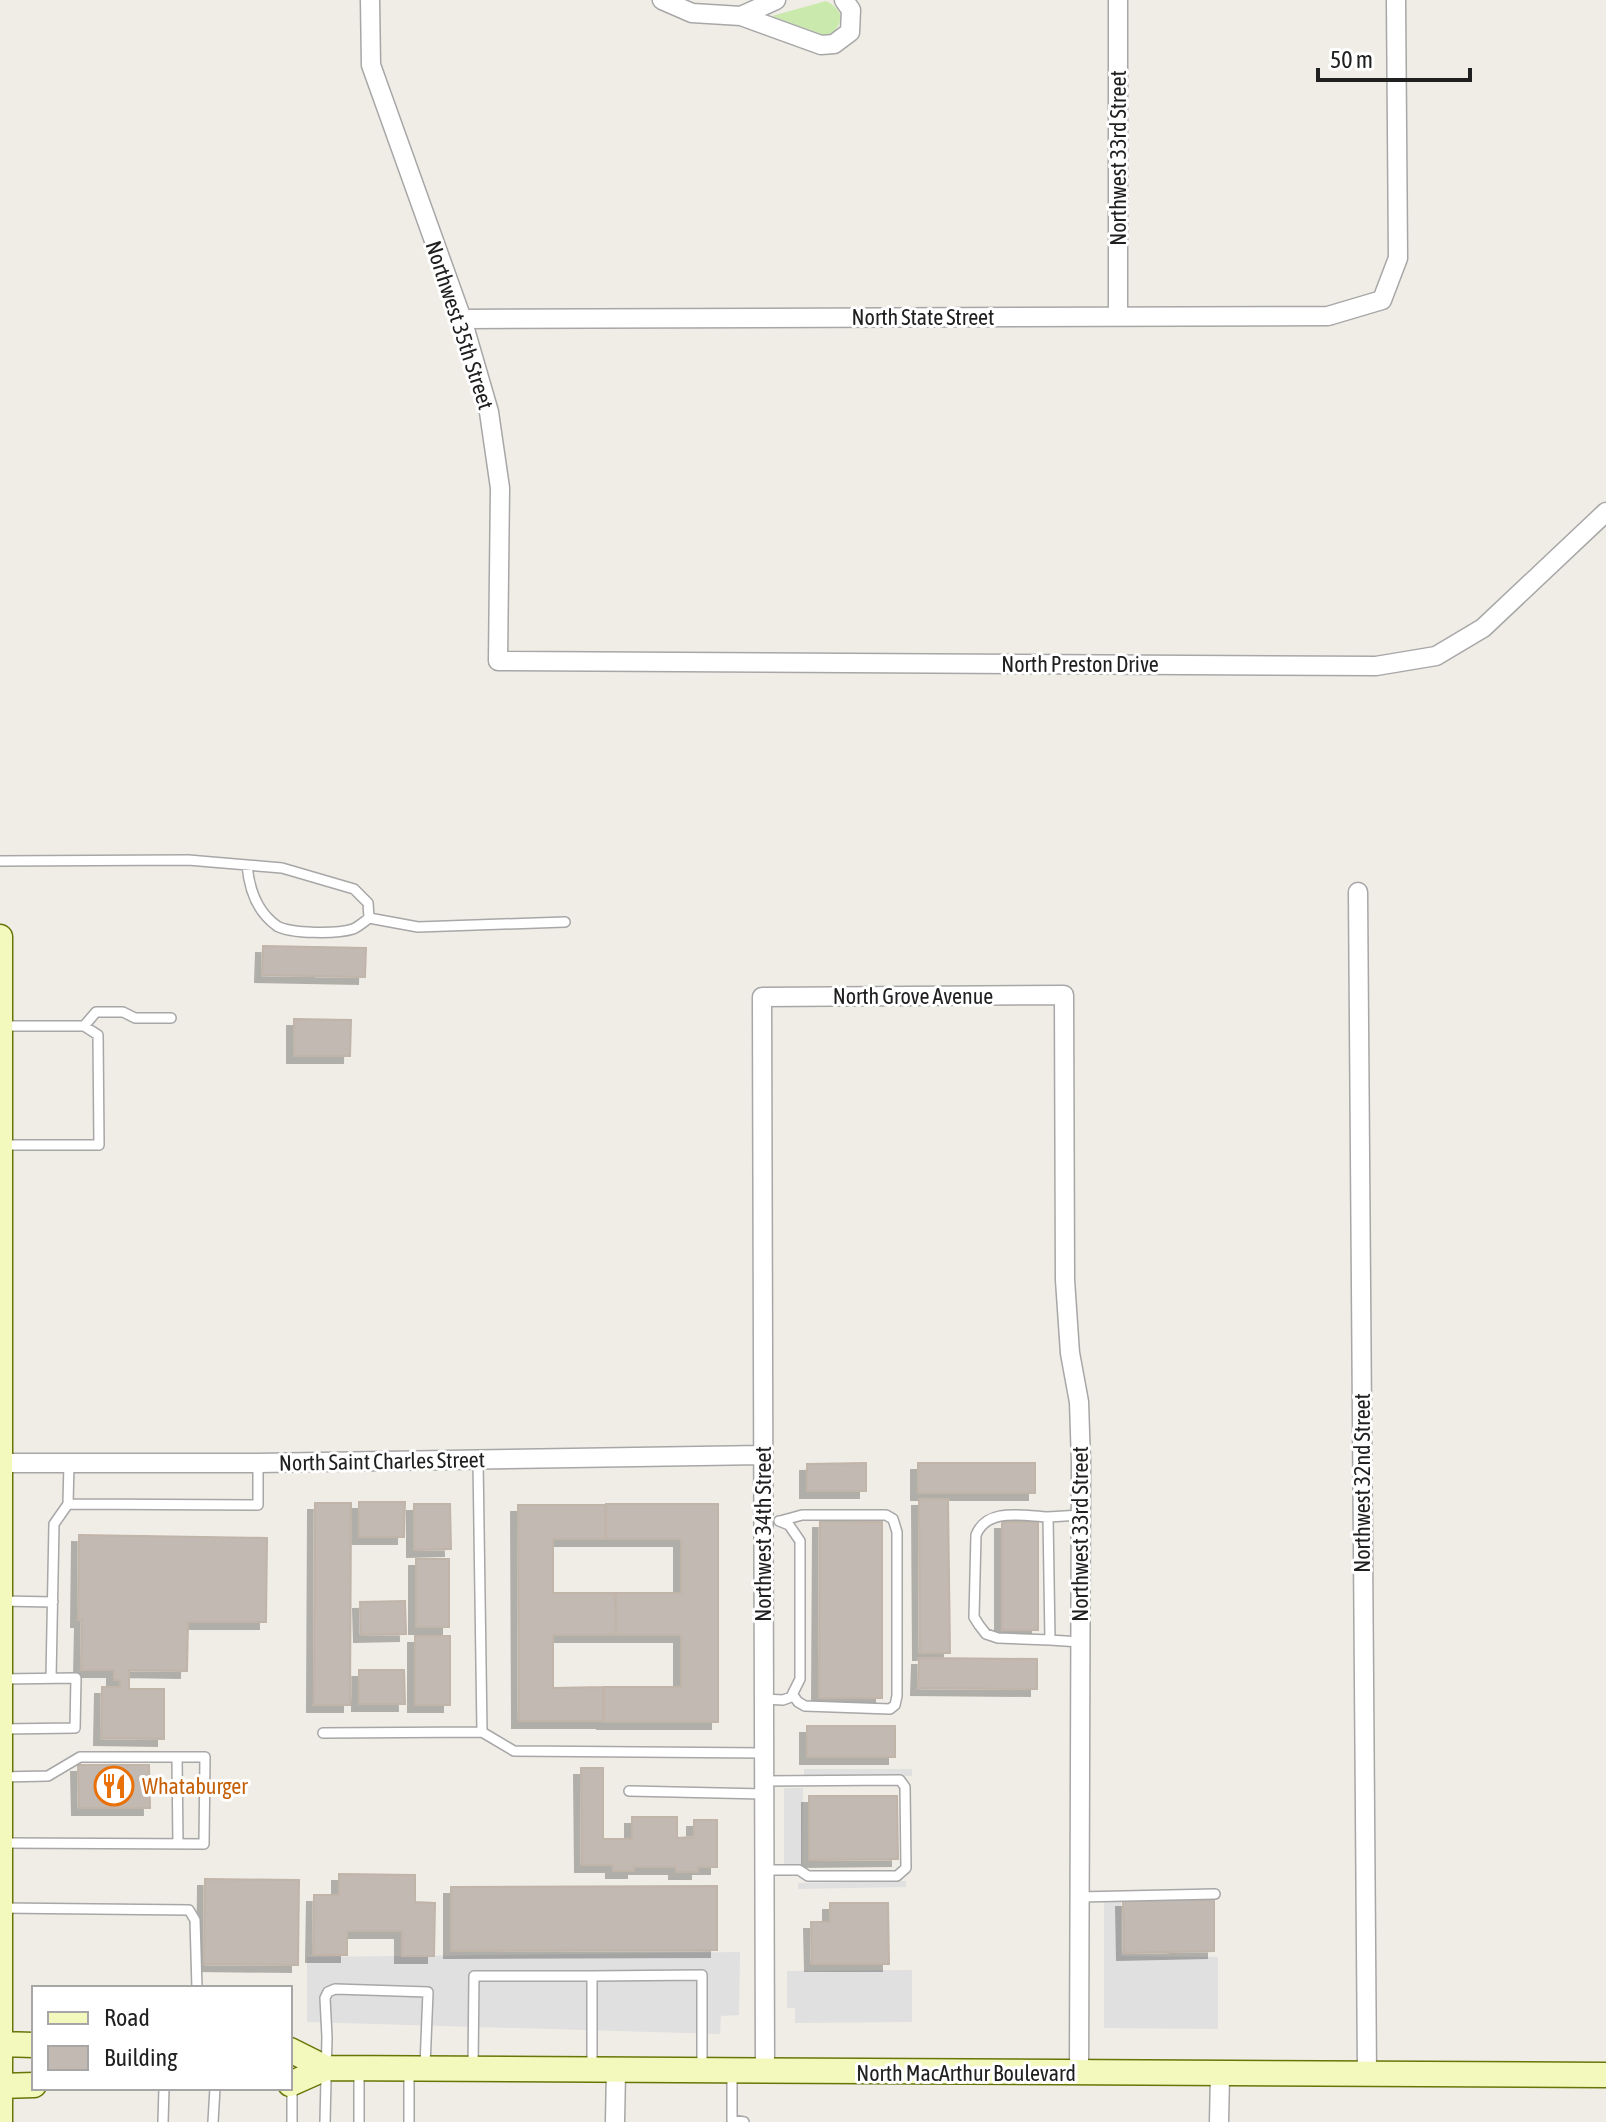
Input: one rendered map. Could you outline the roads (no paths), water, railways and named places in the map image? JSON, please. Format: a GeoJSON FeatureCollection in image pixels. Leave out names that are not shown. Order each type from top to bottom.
{"type":"FeatureCollection","features":[{"type":"Feature","properties":{"kind":"main road"},"geometry":{"type":"LineString","coordinates":[[0,937],[0,2122]]}},
{"type":"Feature","properties":{"kind":"main road"},"geometry":{"type":"LineString","coordinates":[[0,2044],[32,2045]]}},
{"type":"Feature","properties":{"kind":"main road","name":"North MacArthur Boulevard"},"geometry":{"type":"LineString","coordinates":[[292,2051],[326,2068]]}},
{"type":"Feature","properties":{"kind":"main road","name":"North MacArthur Boulevard"},"geometry":{"type":"LineString","coordinates":[[292,2084],[326,2068],[1606,2075]]}},
{"type":"Feature","properties":{"kind":"main road"},"geometry":{"type":"LineString","coordinates":[[0,2086],[32,2085]]}},
{"type":"Feature","properties":{"kind":"street","name":"Northwest 35th Street"},"geometry":{"type":"LineString","coordinates":[[370,0],[371,65],[462,319],[489,412],[500,488],[498,661]]}},
{"type":"Feature","properties":{"kind":"street"},"geometry":{"type":"LineString","coordinates":[[662,0],[692,13],[741,16],[821,45],[834,44],[850,32],[851,10],[844,0]]}},
{"type":"Feature","properties":{"kind":"street"},"geometry":{"type":"LineString","coordinates":[[741,16],[776,0]]}},
{"type":"Feature","properties":{"kind":"street","name":"Northwest 33rd Street"},"geometry":{"type":"LineString","coordinates":[[1118,0],[1118,316]]}},
{"type":"Feature","properties":{"kind":"street","name":"North State Street"},"geometry":{"type":"LineString","coordinates":[[462,319],[1328,316],[1382,300],[1398,258],[1396,0]]}},
{"type":"Feature","properties":{"kind":"street","name":"North Preston Drive"},"geometry":{"type":"LineString","coordinates":[[498,661],[1376,666],[1436,656],[1483,628],[1606,512]]}},
{"type":"Feature","properties":{"kind":"street","name":"Northwest 32nd Street"},"geometry":{"type":"LineString","coordinates":[[1358,892],[1367,2075]]}},
{"type":"Feature","properties":{"kind":"street","name":"Northwest 33rd Street"},"geometry":{"type":"LineString","coordinates":[[1064,995],[1065,1280],[1070,1353],[1079,1402],[1081,1515],[1079,2074]]}},
{"type":"Feature","properties":{"kind":"street","name":"North Grove Avenue"},"geometry":{"type":"LineString","coordinates":[[762,997],[1064,995]]}},
{"type":"Feature","properties":{"kind":"street","name":"Northwest 34th Street"},"geometry":{"type":"LineString","coordinates":[[762,997],[763,1455],[772,1521],[764,1699],[765,2072]]}},
{"type":"Feature","properties":{"kind":"street","name":"North Saint Charles Street"},"geometry":{"type":"LineString","coordinates":[[1,1463],[258,1463],[763,1455]]}},
{"type":"Feature","properties":{"kind":"street"},"geometry":{"type":"LineString","coordinates":[[604,2070],[615,2122]]}},
{"type":"Feature","properties":{"kind":"street"},"geometry":{"type":"LineString","coordinates":[[1219,2122],[1220,2075]]}},
{"type":"Feature","properties":{"kind":"lane"},"geometry":{"type":"LineString","coordinates":[[0,861],[188,860],[282,868],[354,889],[368,903],[369,918]]}},
{"type":"Feature","properties":{"kind":"lane"},"geometry":{"type":"LineString","coordinates":[[247,865],[248,883],[261,910],[280,928],[325,933],[355,929],[369,918],[418,927],[565,922]]}},
{"type":"Feature","properties":{"kind":"lane"},"geometry":{"type":"LineString","coordinates":[[84,1026],[96,1012],[123,1012],[135,1018],[171,1018]]}},
{"type":"Feature","properties":{"kind":"lane"},"geometry":{"type":"LineString","coordinates":[[0,1026],[84,1026],[98,1035],[99,1145],[0,1145]]}},
{"type":"Feature","properties":{"kind":"lane"},"geometry":{"type":"LineString","coordinates":[[478,1459],[482,1732]]}},
{"type":"Feature","properties":{"kind":"lane"},"geometry":{"type":"LineString","coordinates":[[51,1678],[54,1524],[68,1504],[69,1463]]}},
{"type":"Feature","properties":{"kind":"lane"},"geometry":{"type":"LineString","coordinates":[[68,1504],[258,1505],[258,1463]]}},
{"type":"Feature","properties":{"kind":"lane"},"geometry":{"type":"LineString","coordinates":[[772,1521],[802,1515],[886,1515],[893,1519],[897,1532],[895,1705],[890,1709],[805,1706],[793,1695]]}},
{"type":"Feature","properties":{"kind":"lane"},"geometry":{"type":"LineString","coordinates":[[1080,1642],[998,1638],[986,1634],[974,1617],[976,1535],[979,1526],[995,1516],[1081,1515]]}},
{"type":"Feature","properties":{"kind":"lane"},"geometry":{"type":"LineString","coordinates":[[1048,1517],[1050,1640]]}},
{"type":"Feature","properties":{"kind":"lane"},"geometry":{"type":"LineString","coordinates":[[764,1699],[783,1700],[793,1695],[800,1679],[800,1541],[789,1525],[772,1521]]}},
{"type":"Feature","properties":{"kind":"lane"},"geometry":{"type":"LineString","coordinates":[[1,1601],[53,1602]]}},
{"type":"Feature","properties":{"kind":"lane"},"geometry":{"type":"LineString","coordinates":[[1,1680],[76,1678],[75,1728],[1,1729]]}},
{"type":"Feature","properties":{"kind":"lane"},"geometry":{"type":"LineString","coordinates":[[323,1733],[482,1732],[514,1751],[764,1753]]}},
{"type":"Feature","properties":{"kind":"lane"},"geometry":{"type":"LineString","coordinates":[[1,1780],[48,1776],[80,1757],[205,1757],[204,1844],[1,1843]]}},
{"type":"Feature","properties":{"kind":"lane"},"geometry":{"type":"LineString","coordinates":[[177,1757],[178,1844]]}},
{"type":"Feature","properties":{"kind":"lane"},"geometry":{"type":"LineString","coordinates":[[629,1791],[764,1788],[900,1780],[905,1787],[906,1868],[897,1876],[808,1876],[799,1870],[764,1870]]}},
{"type":"Feature","properties":{"kind":"lane"},"geometry":{"type":"LineString","coordinates":[[1079,1897],[1215,1894]]}},
{"type":"Feature","properties":{"kind":"lane"},"geometry":{"type":"LineString","coordinates":[[1,1918],[189,1910],[195,1920],[197,1986]]}},
{"type":"Feature","properties":{"kind":"lane"},"geometry":{"type":"LineString","coordinates":[[473,2069],[474,1976],[702,1975],[702,2071]]}},
{"type":"Feature","properties":{"kind":"lane"},"geometry":{"type":"LineString","coordinates":[[592,1976],[604,2070]]}},
{"type":"Feature","properties":{"kind":"lane"},"geometry":{"type":"LineString","coordinates":[[325,2122],[325,1998],[328,1992],[335,1989],[428,1992],[409,2122]]}},
{"type":"Feature","properties":{"kind":"lane"},"geometry":{"type":"LineString","coordinates":[[359,2068],[359,2122]]}},
{"type":"Feature","properties":{"kind":"lane"},"geometry":{"type":"LineString","coordinates":[[732,2071],[732,2120],[744,2122]]}},
{"type":"Feature","properties":{"kind":"lane"},"geometry":{"type":"LineString","coordinates":[[163,2122],[164,2090]]}},
{"type":"Feature","properties":{"kind":"lane"},"geometry":{"type":"LineString","coordinates":[[213,2122],[215,2090]]}},
{"type":"Feature","properties":{"kind":"lane"},"geometry":{"type":"LineString","coordinates":[[291,2090],[292,2122]]}},
{"type":"Feature","properties":{"kind":"place","name":"Whataburger"},"geometry":{"type":"Point","coordinates":[114,1786]}}]}
